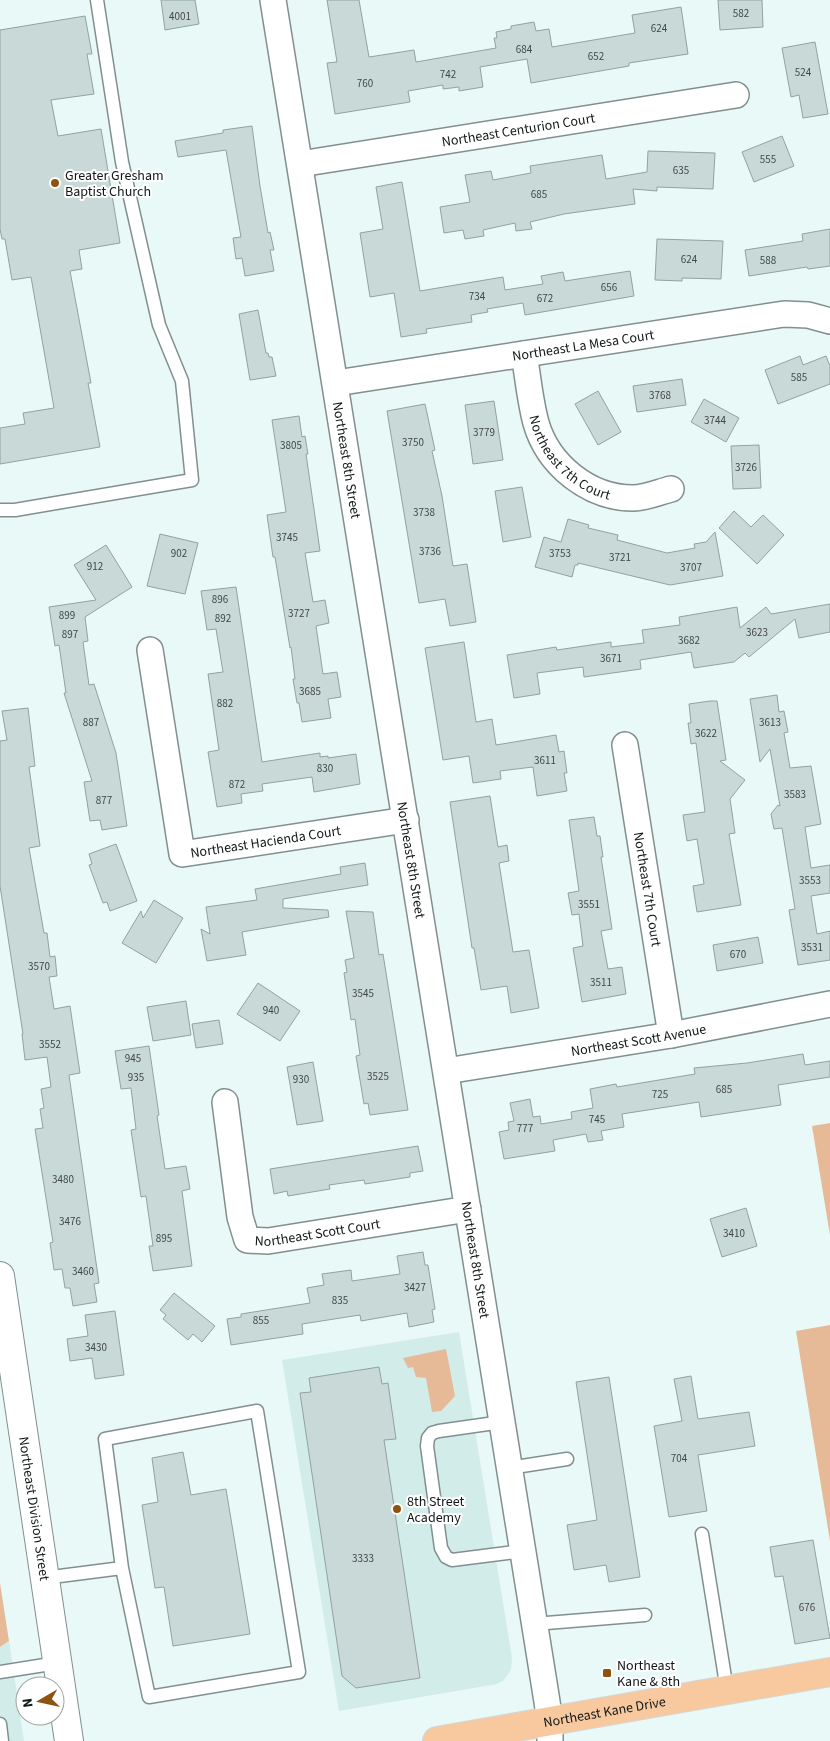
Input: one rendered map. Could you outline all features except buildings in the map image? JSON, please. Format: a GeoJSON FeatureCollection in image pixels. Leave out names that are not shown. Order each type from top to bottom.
{"type":"FeatureCollection","features":[{"type":"Feature","properties":{"kind":"main road","name":"Northeast Kane Drive"},"geometry":{"type":"LineString","coordinates":[[437,1741],[550,1731],[727,1690],[830,1672]]}},
{"type":"Feature","properties":{"kind":"street","name":"Northeast 8th Street"},"geometry":{"type":"LineString","coordinates":[[274,0],[510,1468],[550,1731]]}},
{"type":"Feature","properties":{"kind":"street","name":"Northeast Centurion Court"},"geometry":{"type":"LineString","coordinates":[[300,164],[736,94]]}},
{"type":"Feature","properties":{"kind":"street","name":"Northeast La Mesa Court"},"geometry":{"type":"LineString","coordinates":[[336,383],[784,314],[808,315],[830,321]]}},
{"type":"Feature","properties":{"kind":"street","name":"Northeast 7th Court"},"geometry":{"type":"LineString","coordinates":[[524,354],[536,423],[548,450],[564,470],[586,485],[610,494],[635,498],[671,489]]}},
{"type":"Feature","properties":{"kind":"street","name":"Northeast Hacienda Court"},"geometry":{"type":"LineString","coordinates":[[150,650],[182,854],[406,820]]}},
{"type":"Feature","properties":{"kind":"street","name":"Northeast 7th Court"},"geometry":{"type":"LineString","coordinates":[[625,745],[672,1035]]}},
{"type":"Feature","properties":{"kind":"street","name":"Northeast Scott Avenue"},"geometry":{"type":"LineString","coordinates":[[446,1071],[672,1035],[830,1004]]}},
{"type":"Feature","properties":{"kind":"street","name":"Northeast Scott Court"},"geometry":{"type":"LineString","coordinates":[[225,1102],[240,1217],[247,1240],[268,1241],[468,1210]]}},
{"type":"Feature","properties":{"kind":"street","name":"Northeast Division Street"},"geometry":{"type":"LineString","coordinates":[[0,1276],[69,1741]]}},
{"type":"Feature","properties":{"kind":"lane"},"geometry":{"type":"LineString","coordinates":[[0,510],[16,510],[192,480],[182,381],[159,325],[126,181],[96,0]]}},
{"type":"Feature","properties":{"kind":"lane"},"geometry":{"type":"LineString","coordinates":[[258,1411],[299,1672],[149,1697],[122,1568],[104,1439],[258,1411]]}},
{"type":"Feature","properties":{"kind":"lane"},"geometry":{"type":"LineString","coordinates":[[502,1422],[439,1431],[432,1433],[428,1438],[427,1446],[442,1548],[446,1557],[452,1560],[523,1551]]}},
{"type":"Feature","properties":{"kind":"lane"},"geometry":{"type":"LineString","coordinates":[[510,1468],[567,1459]]}},
{"type":"Feature","properties":{"kind":"lane"},"geometry":{"type":"LineString","coordinates":[[702,1534],[727,1690]]}},
{"type":"Feature","properties":{"kind":"lane"},"geometry":{"type":"LineString","coordinates":[[44,1578],[122,1568]]}},
{"type":"Feature","properties":{"kind":"lane"},"geometry":{"type":"LineString","coordinates":[[534,1624],[646,1615]]}},
{"type":"Feature","properties":{"kind":"lane"},"geometry":{"type":"LineString","coordinates":[[0,1672],[57,1663]]}},
{"type":"Feature","properties":{"kind":"lane"},"geometry":{"type":"LineString","coordinates":[[0,1724],[2,1741]]}},
{"type":"Feature","properties":{"kind":"shaded area"},"geometry":{"type":"Polygon","coordinates":[[[830,1123],[830,1235],[812,1126],[830,1123]]]}},
{"type":"Feature","properties":{"kind":"shaded area"},"geometry":{"type":"Polygon","coordinates":[[[830,1325],[830,1541],[796,1331],[830,1325]]]}},
{"type":"Feature","properties":{"kind":"shaded area","name":"8th Street Academy"},"geometry":{"type":"Polygon","coordinates":[[[459,1332],[512,1658],[511,1670],[504,1680],[497,1684],[339,1711],[282,1360],[459,1332]]]}},
{"type":"Feature","properties":{"kind":"shaded area"},"geometry":{"type":"Polygon","coordinates":[[[446,1349],[455,1396],[441,1411],[432,1412],[426,1378],[416,1377],[413,1367],[408,1368],[403,1358],[446,1349]]]}},
{"type":"Feature","properties":{"kind":"shaded area"},"geometry":{"type":"Polygon","coordinates":[[[0,1583],[9,1641],[0,1647],[0,1583]]]}},
{"type":"Feature","properties":{"kind":"shaded area"},"geometry":{"type":"Polygon","coordinates":[[[9,1641],[15,1681],[15,1726],[22,1726],[24,1741],[0,1741],[0,1647],[9,1641]]]}},
{"type":"Feature","properties":{"kind":"place","name":"Greater Gresham Baptist Church"},"geometry":{"type":"Point","coordinates":[55,183]}},
{"type":"Feature","properties":{"kind":"place","name":"8th Street Academy"},"geometry":{"type":"Point","coordinates":[397,1509]}},
{"type":"Feature","properties":{"kind":"place","name":"Northeast Kane & 8th"},"geometry":{"type":"Point","coordinates":[607,1673]}}]}
